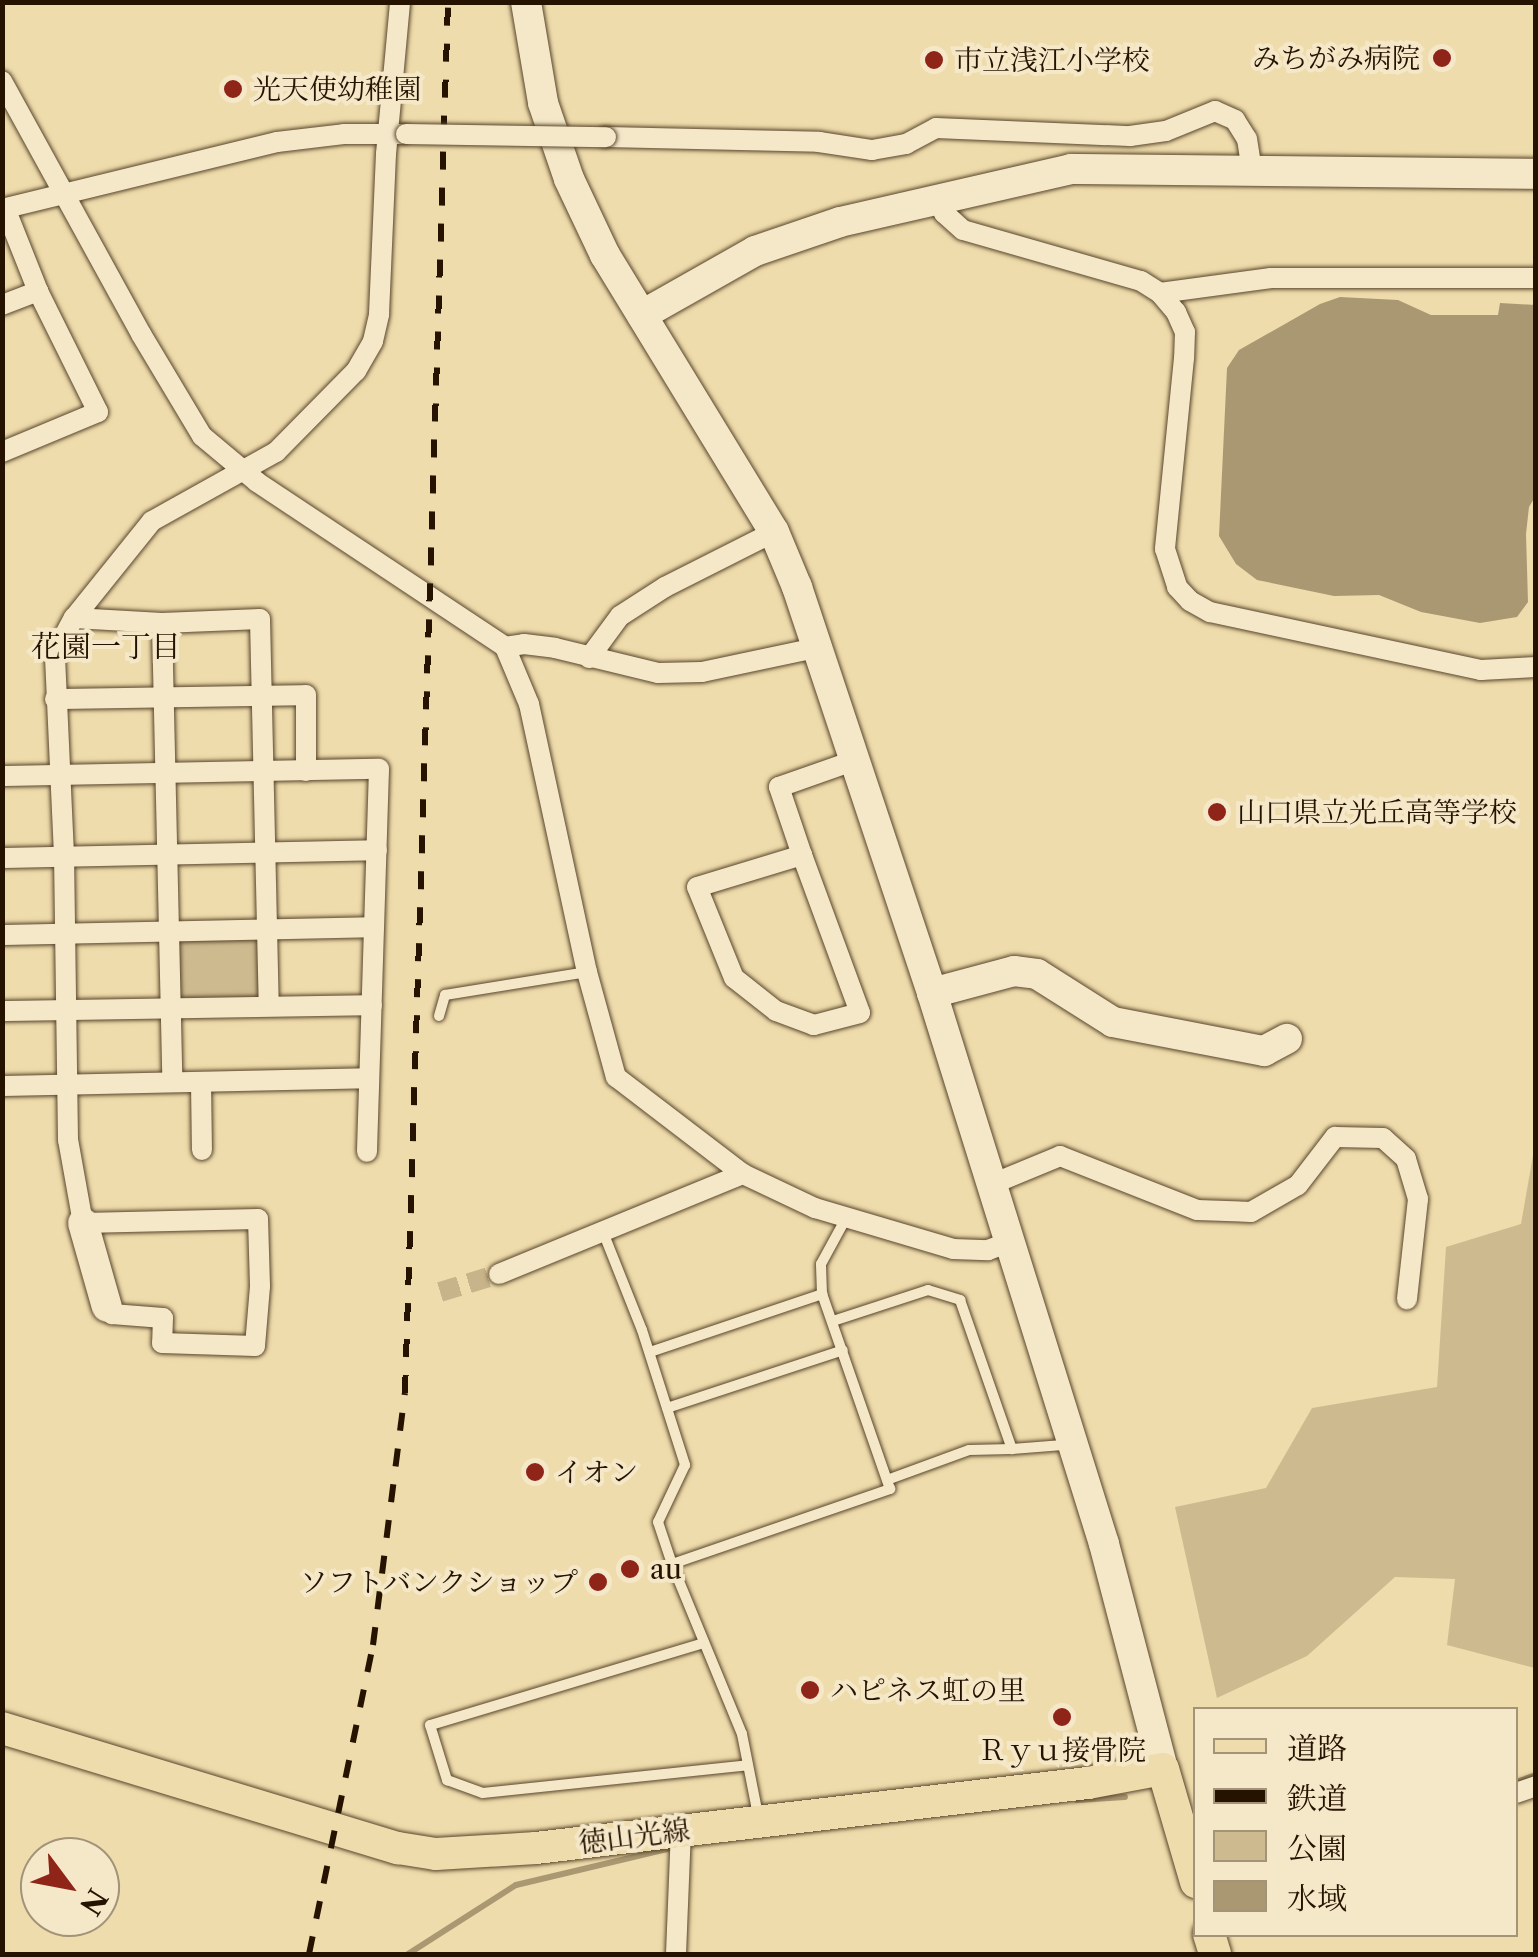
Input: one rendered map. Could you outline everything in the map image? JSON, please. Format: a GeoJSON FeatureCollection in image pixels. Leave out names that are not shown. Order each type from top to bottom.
{"type":"FeatureCollection","features":[{"type":"Feature","properties":{"kind":"main road","name":"徳山光線"},"geometry":{"type":"LineString","coordinates":[[2,1728],[398,1848],[436,1854],[536,1848],[1088,1783],[1163,1770]]}},
{"type":"Feature","properties":{"kind":"main road"},"geometry":{"type":"LineString","coordinates":[[1163,1770],[1190,1838]]}},
{"type":"Feature","properties":{"kind":"street"},"geometry":{"type":"LineString","coordinates":[[84,1223],[258,1219],[260,1286],[256,1346],[162,1343],[163,1318],[112,1314],[107,1307],[84,1223],[68,1140],[62,775],[55,653],[74,618],[152,521],[276,452],[356,371],[373,341],[397,133],[400,2]]}},
{"type":"Feature","properties":{"kind":"street"},"geometry":{"type":"LineString","coordinates":[[526,2],[543,103],[569,179],[606,255],[774,532],[816,648],[932,993],[1104,1544],[1163,1770]]}},
{"type":"Feature","properties":{"kind":"street"},"geometry":{"type":"LineString","coordinates":[[2,82],[184,411],[202,436],[244,472],[505,648],[530,704],[586,972],[616,1077],[742,1174],[845,1220],[954,1249],[988,1250],[1007,1243]]}},
{"type":"Feature","properties":{"kind":"street"},"geometry":{"type":"LineString","coordinates":[[2,452],[98,412],[38,291],[4,209],[277,142],[397,133],[819,142],[872,150],[906,144],[936,128],[1130,136],[1166,131],[1215,111],[1235,120],[1248,139],[1252,170]]}},
{"type":"Feature","properties":{"kind":"street"},"geometry":{"type":"LineString","coordinates":[[642,316],[756,251],[840,222],[939,196],[1071,169],[1536,174]]}},
{"type":"Feature","properties":{"kind":"street"},"geometry":{"type":"LineString","coordinates":[[939,196],[944,213],[963,230],[1141,281],[1160,293],[1185,332],[1165,550],[1178,587],[1190,601],[1210,612],[1481,670],[1536,667]]}},
{"type":"Feature","properties":{"kind":"street"},"geometry":{"type":"LineString","coordinates":[[1160,293],[1271,278],[1536,278]]}},
{"type":"Feature","properties":{"kind":"street"},"geometry":{"type":"LineString","coordinates":[[2,305],[38,291]]}},
{"type":"Feature","properties":{"kind":"street"},"geometry":{"type":"LineString","coordinates":[[589,658],[620,616],[665,587],[774,532]]}},
{"type":"Feature","properties":{"kind":"street"},"geometry":{"type":"LineString","coordinates":[[74,618],[162,623],[260,619],[268,1006]]}},
{"type":"Feature","properties":{"kind":"street"},"geometry":{"type":"LineString","coordinates":[[162,623],[172,1081]]}},
{"type":"Feature","properties":{"kind":"street"},"geometry":{"type":"LineString","coordinates":[[505,648],[524,644],[658,673],[702,672],[816,648]]}},
{"type":"Feature","properties":{"kind":"street"},"geometry":{"type":"LineString","coordinates":[[56,699],[306,695],[306,771]]}},
{"type":"Feature","properties":{"kind":"street"},"geometry":{"type":"LineString","coordinates":[[802,855],[697,887],[734,978],[776,1010],[814,1024],[860,1013],[780,786],[853,761]]}},
{"type":"Feature","properties":{"kind":"street"},"geometry":{"type":"LineString","coordinates":[[2,776],[379,770],[367,1152]]}},
{"type":"Feature","properties":{"kind":"street"},"geometry":{"type":"LineString","coordinates":[[2,858],[377,850]]}},
{"type":"Feature","properties":{"kind":"street"},"geometry":{"type":"LineString","coordinates":[[2,935],[373,927]]}},
{"type":"Feature","properties":{"kind":"street"},"geometry":{"type":"LineString","coordinates":[[932,993],[1014,972],[1037,974],[1113,1022],[1264,1051],[1287,1039]]}},
{"type":"Feature","properties":{"kind":"street"},"geometry":{"type":"LineString","coordinates":[[2,1012],[372,1005]]}},
{"type":"Feature","properties":{"kind":"street"},"geometry":{"type":"LineString","coordinates":[[2,1086],[369,1078]]}},
{"type":"Feature","properties":{"kind":"street"},"geometry":{"type":"LineString","coordinates":[[201,1082],[202,1150]]}},
{"type":"Feature","properties":{"kind":"street"},"geometry":{"type":"LineString","coordinates":[[990,1185],[1060,1156],[1197,1210],[1252,1212],[1298,1185],[1335,1138],[1383,1138],[1406,1159],[1418,1200],[1407,1299]]}},
{"type":"Feature","properties":{"kind":"street"},"geometry":{"type":"LineString","coordinates":[[499,1274],[742,1174]]}},
{"type":"Feature","properties":{"kind":"street"},"geometry":{"type":"LineString","coordinates":[[676,1954],[681,1830]]}},
{"type":"Feature","properties":{"kind":"lane"},"geometry":{"type":"LineString","coordinates":[[438,1016],[445,995],[586,972]]}},
{"type":"Feature","properties":{"kind":"lane"},"geometry":{"type":"LineString","coordinates":[[672,1564],[890,1488],[822,1294],[821,1264],[845,1220]]}},
{"type":"Feature","properties":{"kind":"lane"},"geometry":{"type":"LineString","coordinates":[[602,1231],[650,1352],[686,1465],[658,1522],[742,1734],[759,1819]]}},
{"type":"Feature","properties":{"kind":"lane"},"geometry":{"type":"LineString","coordinates":[[833,1322],[928,1290],[960,1300],[1012,1449]]}},
{"type":"Feature","properties":{"kind":"lane"},"geometry":{"type":"LineString","coordinates":[[650,1352],[822,1294]]}},
{"type":"Feature","properties":{"kind":"lane"},"geometry":{"type":"LineString","coordinates":[[667,1408],[843,1350]]}},
{"type":"Feature","properties":{"kind":"lane"},"geometry":{"type":"LineString","coordinates":[[887,1480],[969,1450],[1063,1446]]}},
{"type":"Feature","properties":{"kind":"lane"},"geometry":{"type":"LineString","coordinates":[[704,1643],[430,1724],[447,1780],[483,1793],[748,1765]]}},
{"type":"Feature","properties":{"kind":"green space"},"geometry":{"type":"Polygon","coordinates":[[[263,937],[264,1001],[178,1002],[179,939],[263,937]]]}},
{"type":"Feature","properties":{"kind":"green space"},"geometry":{"type":"Polygon","coordinates":[[[1535,1144],[1535,1668],[1447,1645],[1455,1579],[1395,1577],[1307,1656],[1217,1698],[1175,1507],[1266,1488],[1312,1408],[1437,1387],[1446,1247],[1521,1224],[1535,1144]]]}},
{"type":"Feature","properties":{"kind":"water"},"geometry":{"type":"Polygon","coordinates":[[[1340,297],[1398,300],[1431,315],[1498,315],[1500,303],[1535,305],[1535,497],[1529,507],[1526,534],[1528,602],[1517,617],[1480,623],[1421,612],[1379,595],[1334,596],[1257,580],[1236,564],[1219,536],[1227,368],[1239,350],[1320,304],[1340,297]]]}},
{"type":"Feature","properties":{"kind":"waterway"},"geometry":{"type":"LineString","coordinates":[[1518,1781],[1536,1775]]}},
{"type":"Feature","properties":{"kind":"waterway"},"geometry":{"type":"LineString","coordinates":[[1077,1800],[1125,1797]]}},
{"type":"Feature","properties":{"kind":"waterway"},"geometry":{"type":"LineString","coordinates":[[408,1954],[516,1885],[667,1849]]}},
{"type":"Feature","properties":{"kind":"tunnel"},"geometry":{"type":"LineString","coordinates":[[440,1292],[499,1274]]}},
{"type":"Feature","properties":{"kind":"railway"},"geometry":{"type":"LineString","coordinates":[[309,1954],[373,1645],[405,1393],[448,2]]}},
{"type":"Feature","properties":{"kind":"place","name":"みちがみ病院"},"geometry":{"type":"Point","coordinates":[1442,58]}},
{"type":"Feature","properties":{"kind":"place","name":"市立浅江小学校"},"geometry":{"type":"Point","coordinates":[934,60]}},
{"type":"Feature","properties":{"kind":"place","name":"光天使幼稚園"},"geometry":{"type":"Point","coordinates":[233,89]}},
{"type":"Feature","properties":{"kind":"place","name":"山口県立光丘高等学校"},"geometry":{"type":"Point","coordinates":[1217,812]}},
{"type":"Feature","properties":{"kind":"place","name":"イオン"},"geometry":{"type":"Point","coordinates":[535,1472]}},
{"type":"Feature","properties":{"kind":"place","name":"au"},"geometry":{"type":"Point","coordinates":[630,1569]}},
{"type":"Feature","properties":{"kind":"place","name":"ソフトバンクショップ"},"geometry":{"type":"Point","coordinates":[598,1582]}},
{"type":"Feature","properties":{"kind":"place","name":"ハピネス虹の里"},"geometry":{"type":"Point","coordinates":[810,1690]}},
{"type":"Feature","properties":{"kind":"place","name":"Ｒｙｕ接骨院"},"geometry":{"type":"Point","coordinates":[1062,1717]}},
{"type":"Feature","properties":{"kind":"district","name":"花園一丁目"},"geometry":{"type":"Point","coordinates":[106,647]}}]}
